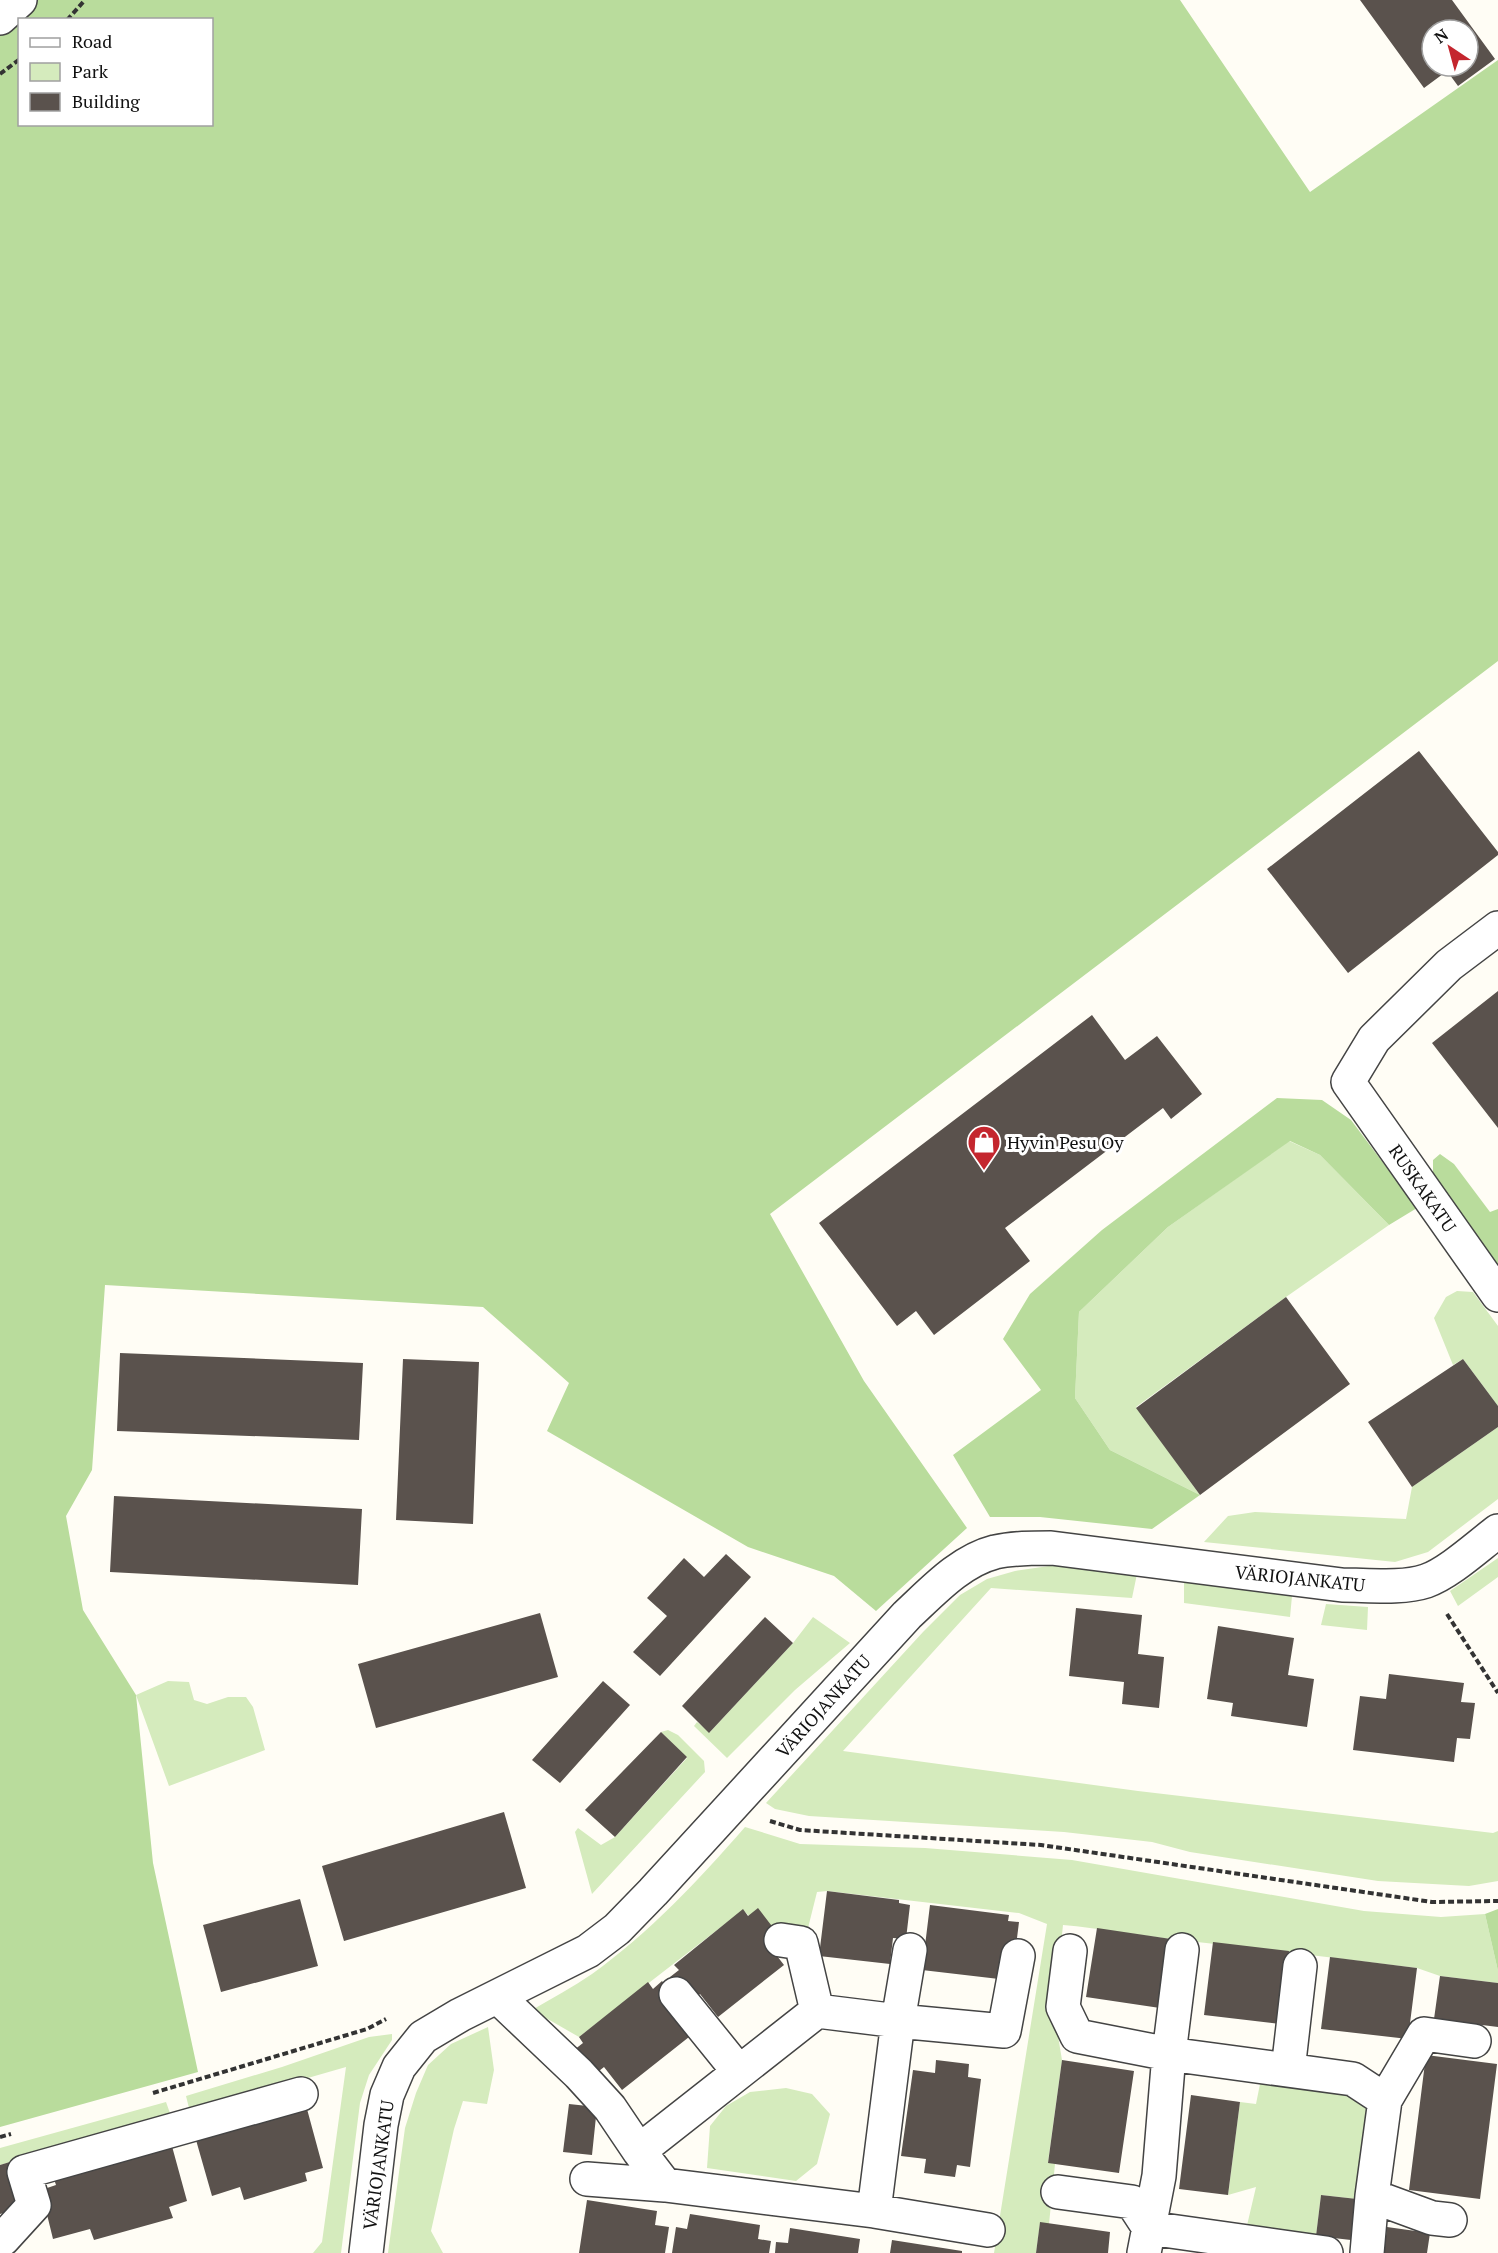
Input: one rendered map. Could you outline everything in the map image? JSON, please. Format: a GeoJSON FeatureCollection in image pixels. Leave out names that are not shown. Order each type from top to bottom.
{"type":"FeatureCollection","features":[{"type":"Feature","properties":{"kind":"street"},"geometry":{"type":"LineString","coordinates":[[0,18],[20,0]]}},
{"type":"Feature","properties":{"kind":"street","name":"RUSKAKATU"},"geometry":{"type":"LineString","coordinates":[[1498,928],[1449,965],[1374,1039],[1348,1082],[1498,1295]]}},
{"type":"Feature","properties":{"kind":"street","name":"VÄRIOJANKATU"},"geometry":{"type":"LineString","coordinates":[[366,2253],[381,2125],[387,2095],[399,2067],[423,2037],[460,2015],[588,1951],[617,1929],[907,1615],[944,1580],[966,1565],[993,1552],[1021,1548],[1051,1548],[1342,1585],[1388,1586],[1426,1581],[1454,1565],[1498,1531]]}},
{"type":"Feature","properties":{"kind":"street"},"geometry":{"type":"LineString","coordinates":[[781,1940],[801,1943],[817,2011]]}},
{"type":"Feature","properties":{"kind":"street"},"geometry":{"type":"LineString","coordinates":[[874,2211],[898,2021],[910,1950]]}},
{"type":"Feature","properties":{"kind":"street"},"geometry":{"type":"LineString","coordinates":[[1147,2241],[1160,2176],[1169,2054],[1182,1950]]}},
{"type":"Feature","properties":{"kind":"street"},"geometry":{"type":"LineString","coordinates":[[1070,1951],[1063,2007],[1077,2037],[1169,2054],[1353,2079],[1385,2100]]}},
{"type":"Feature","properties":{"kind":"street"},"geometry":{"type":"LineString","coordinates":[[639,2151],[817,2011],[1004,2031],[1018,1956]]}},
{"type":"Feature","properties":{"kind":"street"},"geometry":{"type":"LineString","coordinates":[[1288,2070],[1300,1966]]}},
{"type":"Feature","properties":{"kind":"street"},"geometry":{"type":"LineString","coordinates":[[676,1994],[739,2072]]}},
{"type":"Feature","properties":{"kind":"street"},"geometry":{"type":"LineString","coordinates":[[498,1997],[579,2074],[610,2108],[665,2185]]}},
{"type":"Feature","properties":{"kind":"street"},"geometry":{"type":"LineString","coordinates":[[1367,2253],[1385,2100],[1424,2034],[1474,2041]]}},
{"type":"Feature","properties":{"kind":"street"},"geometry":{"type":"LineString","coordinates":[[3,2239],[34,2205],[24,2172],[301,2094]]}},
{"type":"Feature","properties":{"kind":"street"},"geometry":{"type":"LineString","coordinates":[[587,2179],[665,2185],[874,2211],[988,2230]]}},
{"type":"Feature","properties":{"kind":"street"},"geometry":{"type":"LineString","coordinates":[[1058,2192],[1132,2202],[1147,2241]]}},
{"type":"Feature","properties":{"kind":"street"},"geometry":{"type":"LineString","coordinates":[[1372,2196],[1432,2218],[1450,2220]]}},
{"type":"Feature","properties":{"kind":"street"},"geometry":{"type":"LineString","coordinates":[[1147,2241],[1326,2253]]}},
{"type":"Feature","properties":{"kind":"path"},"geometry":{"type":"LineString","coordinates":[[69,18],[85,0]]}},
{"type":"Feature","properties":{"kind":"path"},"geometry":{"type":"LineString","coordinates":[[0,74],[18,61]]}},
{"type":"Feature","properties":{"kind":"path"},"geometry":{"type":"LineString","coordinates":[[1426,1581],[1498,1693]]}},
{"type":"Feature","properties":{"kind":"path"},"geometry":{"type":"LineString","coordinates":[[734,1802],[757,1817],[800,1830],[1041,1845],[1432,1902],[1498,1901]]}},
{"type":"Feature","properties":{"kind":"path"},"geometry":{"type":"LineString","coordinates":[[143,2096],[367,2029],[392,2016]]}},
{"type":"Feature","properties":{"kind":"path"},"geometry":{"type":"LineString","coordinates":[[0,2137],[22,2130]]}},
{"type":"Feature","properties":{"kind":"green space"},"geometry":{"type":"Polygon","coordinates":[[[0,0],[1180,0],[1310,192],[1472,78],[1480,78],[1480,73],[1498,60],[1498,661],[770,1214],[864,1381],[967,1528],[876,1611],[834,1576],[748,1547],[547,1431],[569,1383],[483,1307],[105,1285],[92,1470],[66,1516],[83,1610],[136,1695],[153,1863],[198,2072],[0,2127],[0,0]]]}},
{"type":"Feature","properties":{"kind":"green space"},"geometry":{"type":"Polygon","coordinates":[[[1277,1098],[1322,1100],[1351,1120],[1417,1208],[1389,1225],[1320,1155],[1290,1141],[1168,1227],[1079,1312],[1075,1398],[1110,1450],[1200,1495],[1152,1529],[1040,1517],[990,1517],[953,1455],[1041,1390],[1003,1339],[1030,1294],[1102,1230],[1277,1098]]]}},
{"type":"Feature","properties":{"kind":"green space"},"geometry":{"type":"Polygon","coordinates":[[[1289,1141],[1320,1155],[1389,1225],[1136,1407],[1200,1495],[1110,1450],[1075,1398],[1079,1312],[1168,1227],[1289,1141]]]}},
{"type":"Feature","properties":{"kind":"green space"},"geometry":{"type":"Polygon","coordinates":[[[1440,1154],[1454,1164],[1490,1212],[1498,1209],[1498,1272],[1433,1181],[1433,1160],[1440,1154]]]}},
{"type":"Feature","properties":{"kind":"green space"},"geometry":{"type":"Polygon","coordinates":[[[1457,1291],[1473,1292],[1498,1326],[1498,1406],[1463,1359],[1453,1365],[1434,1318],[1446,1297],[1457,1291]]]}},
{"type":"Feature","properties":{"kind":"green space"},"geometry":{"type":"Polygon","coordinates":[[[1498,1427],[1498,1499],[1428,1552],[1395,1562],[1204,1542],[1228,1516],[1255,1512],[1406,1519],[1412,1487],[1498,1427]]]}},
{"type":"Feature","properties":{"kind":"green space"},"geometry":{"type":"Polygon","coordinates":[[[1498,1558],[1498,1577],[1458,1606],[1450,1591],[1498,1558]]]}},
{"type":"Feature","properties":{"kind":"green space"},"geometry":{"type":"Polygon","coordinates":[[[1056,1565],[1137,1574],[1132,1598],[991,1588],[843,1751],[1138,1791],[1493,1833],[1498,1831],[1498,1881],[1469,1886],[1378,1881],[1190,1852],[1152,1842],[1064,1832],[809,1816],[775,1809],[766,1803],[923,1632],[960,1595],[987,1579],[1015,1571],[1056,1565]]]}},
{"type":"Feature","properties":{"kind":"green space"},"geometry":{"type":"Polygon","coordinates":[[[1184,1581],[1292,1596],[1290,1617],[1184,1603],[1184,1581]]]}},
{"type":"Feature","properties":{"kind":"green space"},"geometry":{"type":"Polygon","coordinates":[[[1326,1604],[1368,1607],[1367,1630],[1321,1625],[1326,1604]]]}},
{"type":"Feature","properties":{"kind":"green space"},"geometry":{"type":"Polygon","coordinates":[[[813,1617],[850,1643],[795,1690],[727,1758],[694,1726],[697,1722],[710,1732],[793,1643],[813,1617]]]}},
{"type":"Feature","properties":{"kind":"green space"},"geometry":{"type":"Polygon","coordinates":[[[168,1681],[189,1682],[194,1700],[207,1704],[228,1697],[246,1697],[253,1707],[265,1750],[169,1786],[136,1695],[168,1681]]]}},
{"type":"Feature","properties":{"kind":"green space"},"geometry":{"type":"Polygon","coordinates":[[[668,1730],[678,1735],[704,1761],[705,1772],[592,1894],[575,1832],[578,1828],[601,1845],[615,1837],[687,1758],[661,1732],[668,1730]]]}},
{"type":"Feature","properties":{"kind":"green space"},"geometry":{"type":"Polygon","coordinates":[[[745,1827],[800,1844],[925,1848],[1072,1860],[1364,1911],[1441,1917],[1485,1914],[1498,1971],[1498,1983],[1440,1976],[1417,1968],[1063,1925],[1054,2012],[1062,2060],[1048,2162],[1055,2164],[1049,2224],[1040,2223],[1036,2253],[994,2253],[1047,1924],[1019,1913],[827,1891],[817,1892],[806,1936],[772,1928],[756,1921],[743,1910],[579,2037],[532,2010],[592,1974],[633,1941],[710,1867],[745,1827]]]}},
{"type":"Feature","properties":{"kind":"green space"},"geometry":{"type":"Polygon","coordinates":[[[1498,1909],[1498,1971],[1485,1914],[1498,1909]]]}},
{"type":"Feature","properties":{"kind":"green space"},"geometry":{"type":"Polygon","coordinates":[[[488,2027],[494,2070],[487,2104],[463,2101],[454,2129],[431,2231],[443,2253],[388,2253],[405,2128],[428,2065],[451,2044],[488,2027]]]}},
{"type":"Feature","properties":{"kind":"green space"},"geometry":{"type":"Polygon","coordinates":[[[392,2034],[392,2040],[369,2075],[360,2103],[341,2253],[313,2253],[322,2242],[346,2067],[190,2112],[186,2096],[282,2067],[369,2037],[392,2034]]]}},
{"type":"Feature","properties":{"kind":"green space"},"geometry":{"type":"Polygon","coordinates":[[[1262,2074],[1349,2089],[1368,2108],[1357,2199],[1321,2195],[1316,2236],[1245,2234],[1256,2187],[1228,2195],[1240,2102],[1256,2104],[1262,2074]]]}},
{"type":"Feature","properties":{"kind":"green space"},"geometry":{"type":"Polygon","coordinates":[[[786,2088],[812,2094],[830,2114],[817,2164],[796,2181],[707,2168],[710,2126],[726,2106],[750,2092],[786,2088]]]}},
{"type":"Feature","properties":{"kind":"green space"},"geometry":{"type":"Polygon","coordinates":[[[166,2102],[171,2116],[0,2165],[0,2148],[166,2102]]]}},
{"type":"Feature","properties":{"kind":"building"},"geometry":{"type":"Polygon","coordinates":[[[1360,0],[1452,0],[1465,18],[1420,18],[1420,78],[1438,78],[1424,88],[1360,0]]]}},
{"type":"Feature","properties":{"kind":"building"},"geometry":{"type":"Polygon","coordinates":[[[1480,38],[1495,59],[1480,70],[1480,38]]]}},
{"type":"Feature","properties":{"kind":"building"},"geometry":{"type":"Polygon","coordinates":[[[1452,78],[1469,78],[1458,86],[1452,78]]]}},
{"type":"Feature","properties":{"kind":"building"},"geometry":{"type":"Polygon","coordinates":[[[1419,751],[1498,852],[1498,855],[1348,973],[1267,869],[1419,751]]]}},
{"type":"Feature","properties":{"kind":"building"},"geometry":{"type":"Polygon","coordinates":[[[1498,991],[1498,1128],[1432,1043],[1498,991]]]}},
{"type":"Feature","properties":{"kind":"building","name":"Hyvin Pesu Oy"},"geometry":{"type":"Polygon","coordinates":[[[1092,1015],[1125,1060],[1157,1036],[1202,1094],[1171,1119],[1163,1108],[1005,1228],[1030,1261],[934,1335],[916,1311],[897,1326],[819,1223],[1092,1015]]]}},
{"type":"Feature","properties":{"kind":"building"},"geometry":{"type":"Polygon","coordinates":[[[1286,1297],[1350,1384],[1200,1495],[1136,1408],[1286,1297]]]}},
{"type":"Feature","properties":{"kind":"building"},"geometry":{"type":"Polygon","coordinates":[[[120,1353],[363,1363],[359,1440],[117,1431],[120,1353]]]}},
{"type":"Feature","properties":{"kind":"building"},"geometry":{"type":"Polygon","coordinates":[[[403,1359],[479,1362],[473,1524],[396,1520],[403,1359]]]}},
{"type":"Feature","properties":{"kind":"building"},"geometry":{"type":"Polygon","coordinates":[[[1463,1359],[1498,1406],[1498,1427],[1412,1487],[1368,1422],[1463,1359]]]}},
{"type":"Feature","properties":{"kind":"building"},"geometry":{"type":"Polygon","coordinates":[[[114,1496],[362,1509],[358,1585],[110,1572],[114,1496]]]}},
{"type":"Feature","properties":{"kind":"building"},"geometry":{"type":"Polygon","coordinates":[[[726,1554],[751,1577],[660,1676],[633,1652],[667,1616],[647,1598],[684,1558],[704,1577],[726,1554]]]}},
{"type":"Feature","properties":{"kind":"building"},"geometry":{"type":"Polygon","coordinates":[[[1076,1608],[1142,1615],[1138,1654],[1164,1657],[1159,1708],[1122,1704],[1124,1682],[1069,1676],[1076,1608]]]}},
{"type":"Feature","properties":{"kind":"building"},"geometry":{"type":"Polygon","coordinates":[[[540,1613],[558,1677],[376,1728],[358,1664],[540,1613]]]}},
{"type":"Feature","properties":{"kind":"building"},"geometry":{"type":"Polygon","coordinates":[[[765,1617],[793,1643],[709,1733],[682,1706],[765,1617]]]}},
{"type":"Feature","properties":{"kind":"building"},"geometry":{"type":"Polygon","coordinates":[[[1218,1626],[1294,1638],[1288,1675],[1314,1679],[1307,1727],[1231,1716],[1233,1703],[1207,1699],[1218,1626]]]}},
{"type":"Feature","properties":{"kind":"building"},"geometry":{"type":"Polygon","coordinates":[[[1389,1674],[1464,1683],[1461,1702],[1475,1703],[1470,1739],[1457,1738],[1454,1762],[1353,1750],[1360,1696],[1386,1699],[1389,1674]]]}},
{"type":"Feature","properties":{"kind":"building"},"geometry":{"type":"Polygon","coordinates":[[[603,1681],[630,1705],[560,1783],[532,1760],[603,1681]]]}},
{"type":"Feature","properties":{"kind":"building"},"geometry":{"type":"Polygon","coordinates":[[[661,1732],[687,1757],[615,1837],[585,1810],[661,1732]]]}},
{"type":"Feature","properties":{"kind":"building"},"geometry":{"type":"Polygon","coordinates":[[[504,1812],[526,1888],[344,1941],[322,1866],[504,1812]]]}},
{"type":"Feature","properties":{"kind":"building"},"geometry":{"type":"Polygon","coordinates":[[[827,1891],[899,1900],[899,1903],[910,1905],[906,1939],[893,1938],[890,1964],[819,1956],[827,1891]]]}},
{"type":"Feature","properties":{"kind":"building"},"geometry":{"type":"Polygon","coordinates":[[[300,1899],[318,1966],[221,1992],[203,1925],[300,1899]]]}},
{"type":"Feature","properties":{"kind":"building"},"geometry":{"type":"Polygon","coordinates":[[[930,1905],[1009,1915],[1008,1921],[1019,1922],[1015,1954],[999,1979],[922,1970],[930,1905]]]}},
{"type":"Feature","properties":{"kind":"building"},"geometry":{"type":"Polygon","coordinates":[[[758,1908],[778,1934],[767,1943],[784,1965],[718,2017],[700,1994],[689,2003],[670,1977],[679,1970],[674,1965],[743,1909],[748,1916],[758,1908]]]}},
{"type":"Feature","properties":{"kind":"building"},"geometry":{"type":"Polygon","coordinates":[[[1097,1928],[1171,1939],[1160,2008],[1086,1997],[1097,1928]]]}},
{"type":"Feature","properties":{"kind":"building"},"geometry":{"type":"Polygon","coordinates":[[[1213,1942],[1289,1951],[1280,2024],[1204,2015],[1213,1942]]]}},
{"type":"Feature","properties":{"kind":"building"},"geometry":{"type":"Polygon","coordinates":[[[1330,1957],[1417,1968],[1408,2039],[1321,2029],[1330,1957]]]}},
{"type":"Feature","properties":{"kind":"building"},"geometry":{"type":"Polygon","coordinates":[[[1440,1976],[1498,1983],[1498,2027],[1434,2019],[1440,1976]]]}},
{"type":"Feature","properties":{"kind":"building"},"geometry":{"type":"Polygon","coordinates":[[[662,1981],[682,2007],[672,2016],[689,2037],[622,2090],[604,2067],[594,2075],[574,2050],[583,2043],[579,2037],[648,1982],[653,1989],[662,1981]]]}},
{"type":"Feature","properties":{"kind":"building"},"geometry":{"type":"Polygon","coordinates":[[[1426,2055],[1497,2064],[1480,2199],[1409,2190],[1426,2055]]]}},
{"type":"Feature","properties":{"kind":"building"},"geometry":{"type":"Polygon","coordinates":[[[936,2060],[969,2064],[968,2077],[981,2079],[970,2167],[957,2165],[955,2177],[924,2173],[926,2159],[901,2156],[913,2070],[935,2073],[936,2060]]]}},
{"type":"Feature","properties":{"kind":"building"},"geometry":{"type":"Polygon","coordinates":[[[1062,2060],[1134,2071],[1119,2173],[1048,2163],[1062,2060]]]}},
{"type":"Feature","properties":{"kind":"building"},"geometry":{"type":"Polygon","coordinates":[[[1191,2095],[1240,2102],[1228,2195],[1179,2189],[1191,2095]]]}},
{"type":"Feature","properties":{"kind":"building"},"geometry":{"type":"Polygon","coordinates":[[[569,2104],[597,2107],[592,2155],[563,2152],[569,2104]]]}},
{"type":"Feature","properties":{"kind":"building"},"geometry":{"type":"Polygon","coordinates":[[[307,2109],[323,2168],[305,2173],[307,2181],[244,2200],[240,2187],[212,2196],[196,2140],[307,2109]]]}},
{"type":"Feature","properties":{"kind":"building"},"geometry":{"type":"Polygon","coordinates":[[[170,2139],[187,2201],[169,2207],[173,2218],[94,2240],[90,2229],[53,2239],[41,2190],[56,2185],[52,2173],[170,2139]]]}},
{"type":"Feature","properties":{"kind":"building"},"geometry":{"type":"Polygon","coordinates":[[[13,2161],[26,2207],[0,2214],[0,2165],[13,2161]]]}},
{"type":"Feature","properties":{"kind":"building"},"geometry":{"type":"Polygon","coordinates":[[[1321,2195],[1357,2199],[1351,2240],[1316,2236],[1321,2195]]]}},
{"type":"Feature","properties":{"kind":"building"},"geometry":{"type":"Polygon","coordinates":[[[587,2200],[657,2211],[655,2225],[669,2227],[665,2253],[579,2253],[587,2200]]]}},
{"type":"Feature","properties":{"kind":"building"},"geometry":{"type":"Polygon","coordinates":[[[690,2214],[760,2225],[758,2239],[771,2241],[769,2253],[672,2253],[676,2227],[687,2229],[690,2214]]]}},
{"type":"Feature","properties":{"kind":"building"},"geometry":{"type":"Polygon","coordinates":[[[1040,2222],[1110,2232],[1108,2253],[1036,2253],[1040,2222]]]}},
{"type":"Feature","properties":{"kind":"building"},"geometry":{"type":"Polygon","coordinates":[[[1387,2227],[1430,2233],[1427,2253],[1384,2253],[1387,2227]]]}},
{"type":"Feature","properties":{"kind":"building"},"geometry":{"type":"Polygon","coordinates":[[[790,2228],[860,2239],[858,2253],[775,2253],[776,2242],[788,2243],[790,2228]]]}},
{"type":"Feature","properties":{"kind":"building"},"geometry":{"type":"Polygon","coordinates":[[[892,2240],[962,2251],[962,2253],[890,2253],[892,2240]]]}},
{"type":"Feature","properties":{"kind":"place","name":"Hyvin Pesu Oy"},"geometry":{"type":"Point","coordinates":[984,1171]}}]}
